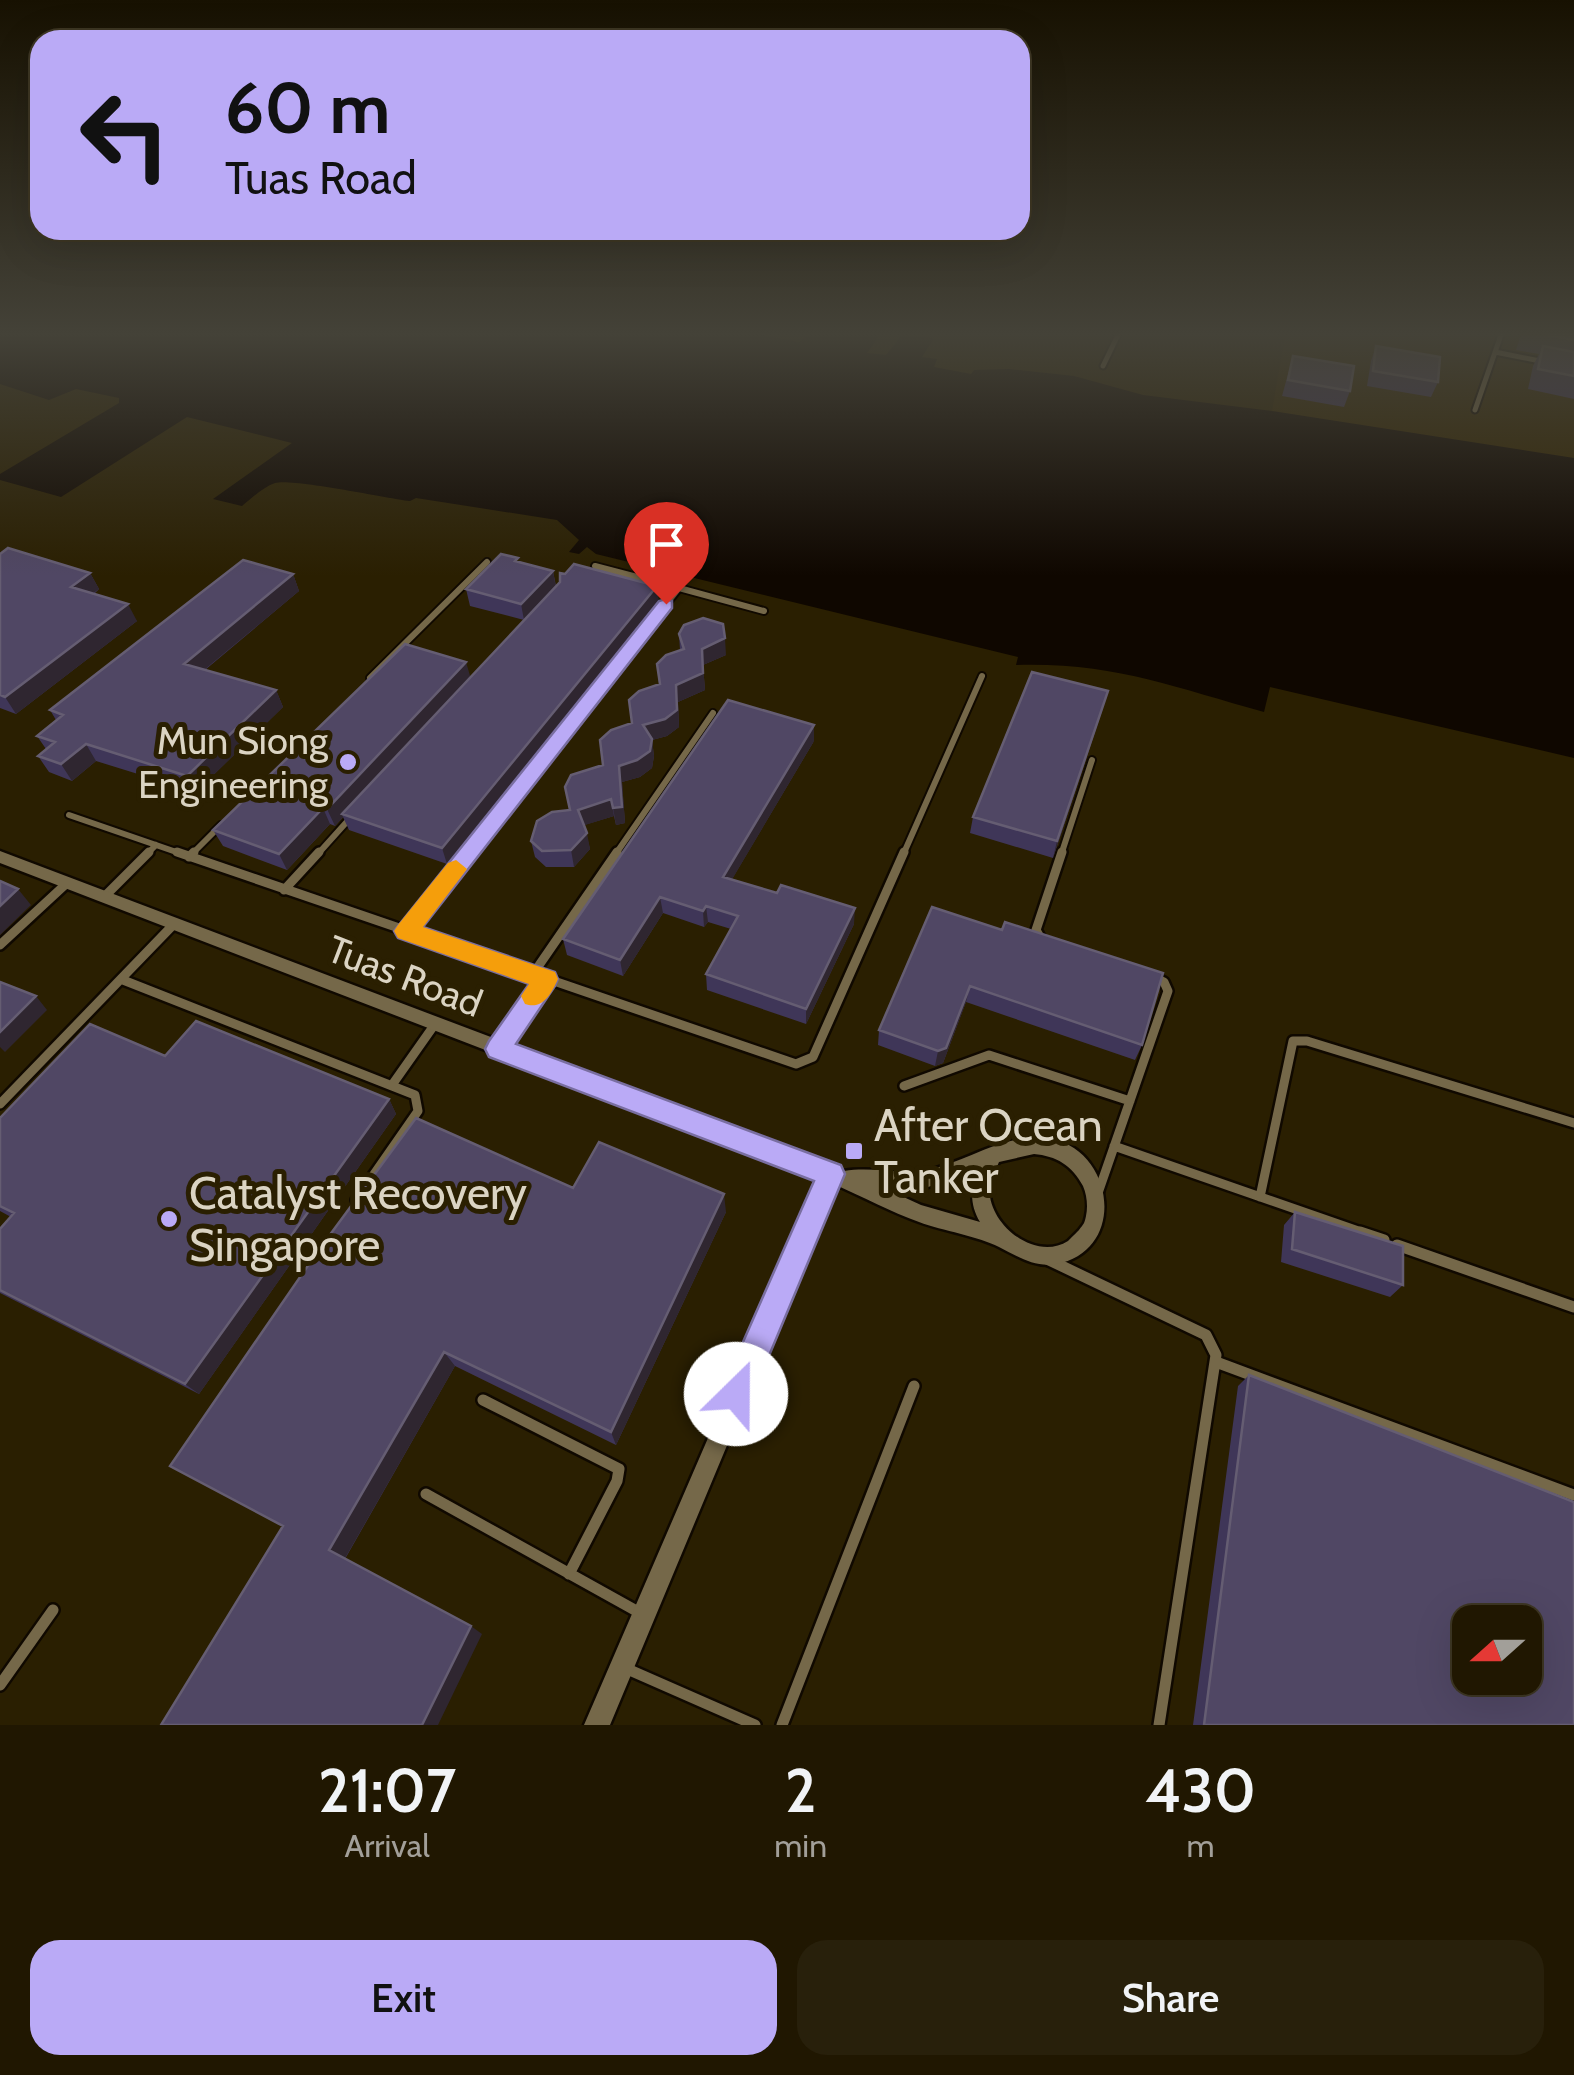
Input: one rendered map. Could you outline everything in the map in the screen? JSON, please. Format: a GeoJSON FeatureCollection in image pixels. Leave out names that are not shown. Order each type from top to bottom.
{"type":"FeatureCollection","features":[{"type":"Feature","properties":{"kind":"street","name":"Tuas Road"},"geometry":{"type":"LineString","coordinates":[[0,858],[1039,1255]]}},
{"type":"Feature","properties":{"kind":"street","name":"Tuas Road"},"geometry":{"type":"LineString","coordinates":[[836,1176],[924,1179],[991,1159],[1022,1144],[1060,1152],[1089,1180],[1096,1198]]}},
{"type":"Feature","properties":{"kind":"street"},"geometry":{"type":"LineString","coordinates":[[991,1159],[982,1173],[980,1206],[1001,1238]]}},
{"type":"Feature","properties":{"kind":"street"},"geometry":{"type":"LineString","coordinates":[[597,1725],[642,1614],[836,1176]]}},
{"type":"Feature","properties":{"kind":"street"},"geometry":{"type":"LineString","coordinates":[[1039,1255],[1059,1254],[1077,1247],[1089,1234],[1096,1217],[1096,1198]]}},
{"type":"Feature","properties":{"kind":"lane"},"geometry":{"type":"LineString","coordinates":[[359,689],[487,562]]}},
{"type":"Feature","properties":{"kind":"lane"},"geometry":{"type":"LineString","coordinates":[[595,566],[764,611]]}},
{"type":"Feature","properties":{"kind":"lane"},"geometry":{"type":"LineString","coordinates":[[406,931],[680,588]]}},
{"type":"Feature","properties":{"kind":"lane"},"geometry":{"type":"LineString","coordinates":[[69,815],[796,1064],[809,1061],[982,676]]}},
{"type":"Feature","properties":{"kind":"lane"},"geometry":{"type":"LineString","coordinates":[[533,974],[713,714]]}},
{"type":"Feature","properties":{"kind":"lane"},"geometry":{"type":"LineString","coordinates":[[1044,942],[1036,930],[1092,760]]}},
{"type":"Feature","properties":{"kind":"lane"},"geometry":{"type":"LineString","coordinates":[[284,890],[362,805]]}},
{"type":"Feature","properties":{"kind":"lane"},"geometry":{"type":"LineString","coordinates":[[189,857],[232,815]]}},
{"type":"Feature","properties":{"kind":"lane"},"geometry":{"type":"LineString","coordinates":[[104,897],[156,845]]}},
{"type":"Feature","properties":{"kind":"lane"},"geometry":{"type":"LineString","coordinates":[[0,945],[67,883]]}},
{"type":"Feature","properties":{"kind":"lane"},"geometry":{"type":"LineString","coordinates":[[0,1104],[174,924]]}},
{"type":"Feature","properties":{"kind":"lane"},"geometry":{"type":"LineString","coordinates":[[1096,1198],[1168,991],[1164,982],[1142,973]]}},
{"type":"Feature","properties":{"kind":"lane"},"geometry":{"type":"LineString","coordinates":[[498,1049],[546,979]]}},
{"type":"Feature","properties":{"kind":"lane"},"geometry":{"type":"LineString","coordinates":[[123,980],[415,1095],[418,1111],[350,1209]]}},
{"type":"Feature","properties":{"kind":"lane"},"geometry":{"type":"LineString","coordinates":[[392,1086],[436,1024]]}},
{"type":"Feature","properties":{"kind":"lane"},"geometry":{"type":"LineString","coordinates":[[1260,1197],[1293,1041],[1307,1041],[1574,1123]]}},
{"type":"Feature","properties":{"kind":"lane"},"geometry":{"type":"LineString","coordinates":[[904,1086],[989,1055],[1130,1101]]}},
{"type":"Feature","properties":{"kind":"lane"},"geometry":{"type":"LineString","coordinates":[[1114,1146],[1574,1307]]}},
{"type":"Feature","properties":{"kind":"lane"},"geometry":{"type":"LineString","coordinates":[[1039,1255],[1206,1335],[1216,1355],[1160,1725]]}},
{"type":"Feature","properties":{"kind":"lane"},"geometry":{"type":"LineString","coordinates":[[1216,1362],[1574,1496]]}},
{"type":"Feature","properties":{"kind":"lane"},"geometry":{"type":"LineString","coordinates":[[782,1725],[914,1386]]}},
{"type":"Feature","properties":{"kind":"lane"},"geometry":{"type":"LineString","coordinates":[[483,1400],[619,1469],[617,1481],[569,1574]]}},
{"type":"Feature","properties":{"kind":"lane"},"geometry":{"type":"LineString","coordinates":[[426,1494],[642,1614]]}},
{"type":"Feature","properties":{"kind":"lane"},"geometry":{"type":"LineString","coordinates":[[0,1685],[53,1610]]}},
{"type":"Feature","properties":{"kind":"lane"},"geometry":{"type":"LineString","coordinates":[[621,1667],[755,1725]]}},
{"type":"Feature","properties":{"kind":"shaded area"},"geometry":{"type":"Polygon","coordinates":[[[98,416],[1301,416],[1574,458],[1574,758],[1270,687],[1264,712],[1113,672],[1016,665],[1018,657],[596,554],[587,547],[579,554],[569,552],[579,540],[557,520],[285,482],[266,487],[242,506],[213,499],[292,443],[187,417],[61,497],[0,480],[0,474],[98,416]]]}},
{"type":"Feature","properties":{"kind":"shaded area"},"geometry":{"type":"Polygon","coordinates":[[[1298,416],[1574,416],[1574,464],[1298,416]]]}},
{"type":"Feature","properties":{"kind":"building"},"geometry":{"type":"Polygon","coordinates":[[[8,548],[90,573],[71,587],[128,604],[5,697],[0,695],[0,554],[8,548]]]}},
{"type":"Feature","properties":{"kind":"building"},"geometry":{"type":"Polygon","coordinates":[[[501,554],[553,571],[521,604],[466,589],[501,554]]]}},
{"type":"Feature","properties":{"kind":"building"},"geometry":{"type":"Polygon","coordinates":[[[243,560],[293,574],[184,664],[276,690],[187,776],[86,744],[61,764],[38,756],[55,742],[37,736],[63,715],[50,710],[243,560]]]}},
{"type":"Feature","properties":{"kind":"building"},"geometry":{"type":"Polygon","coordinates":[[[574,564],[657,586],[442,848],[342,814],[560,582],[560,573],[565,574],[574,564]]]}},
{"type":"Feature","properties":{"kind":"building"},"geometry":{"type":"Polygon","coordinates":[[[703,618],[723,624],[725,638],[702,649],[703,673],[676,685],[677,710],[665,719],[643,725],[652,739],[650,751],[619,766],[622,807],[613,808],[611,799],[578,810],[587,833],[571,850],[542,851],[531,841],[537,821],[552,812],[570,810],[565,787],[571,775],[603,765],[600,740],[611,730],[632,723],[629,700],[639,691],[660,684],[657,664],[666,655],[684,649],[679,634],[684,625],[703,618]]]}},
{"type":"Feature","properties":{"kind":"building","name":"Mun Siong Engineering"},"geometry":{"type":"Polygon","coordinates":[[[405,644],[466,662],[327,809],[323,808],[279,854],[213,830],[405,644]]]}},
{"type":"Feature","properties":{"kind":"building"},"geometry":{"type":"Polygon","coordinates":[[[1032,672],[1108,691],[1057,841],[973,817],[1032,672]]]}},
{"type":"Feature","properties":{"kind":"building"},"geometry":{"type":"Polygon","coordinates":[[[728,700],[814,725],[723,877],[777,893],[781,885],[855,908],[806,1009],[706,974],[738,916],[706,906],[703,911],[660,897],[620,960],[563,939],[728,700]]]}},
{"type":"Feature","properties":{"kind":"building"},"geometry":{"type":"Polygon","coordinates":[[[0,881],[18,889],[0,906],[0,881]]]}},
{"type":"Feature","properties":{"kind":"building"},"geometry":{"type":"Polygon","coordinates":[[[932,907],[1002,930],[1005,922],[1163,973],[1142,1045],[970,986],[946,1048],[938,1051],[879,1030],[932,907]]]}},
{"type":"Feature","properties":{"kind":"building"},"geometry":{"type":"Polygon","coordinates":[[[0,982],[36,996],[0,1032],[0,982]]]}},
{"type":"Feature","properties":{"kind":"building","name":"Catalyst Recovery Singapore"},"geometry":{"type":"Polygon","coordinates":[[[196,1021],[389,1099],[185,1384],[0,1290],[0,1229],[14,1213],[0,1206],[0,1118],[90,1024],[165,1056],[196,1021]]]}},
{"type":"Feature","properties":{"kind":"building"},"geometry":{"type":"Polygon","coordinates":[[[416,1118],[573,1188],[599,1142],[724,1194],[611,1432],[444,1352],[329,1550],[471,1626],[422,1725],[161,1725],[283,1526],[170,1466],[318,1251],[416,1118]]]}},
{"type":"Feature","properties":{"kind":"building"},"geometry":{"type":"Polygon","coordinates":[[[1295,1212],[1403,1246],[1403,1285],[1292,1249],[1295,1212]]]}},
{"type":"Feature","properties":{"kind":"building"},"geometry":{"type":"Polygon","coordinates":[[[1249,1375],[1574,1502],[1574,1725],[1204,1725],[1249,1375]]]}},
{"type":"Feature","properties":{"kind":"slow traffic"},"geometry":{"type":"LineString","coordinates":[[456,869],[406,931],[546,979],[534,996]]}},
{"type":"Feature","properties":{"kind":"place","name":"Mun Siong Engineering"},"geometry":{"type":"Point","coordinates":[348,762]}},
{"type":"Feature","properties":{"kind":"place","name":"After Ocean Tanker"},"geometry":{"type":"Point","coordinates":[854,1151]}},
{"type":"Feature","properties":{"kind":"place","name":"Catalyst Recovery Singapore"},"geometry":{"type":"Point","coordinates":[169,1219]}},
{"type":"Feature","properties":{"kind":"route"},"geometry":{"type":"LineString","coordinates":[[666,604],[406,931],[546,979],[498,1049],[831,1174],[736,1394]]}}]}
